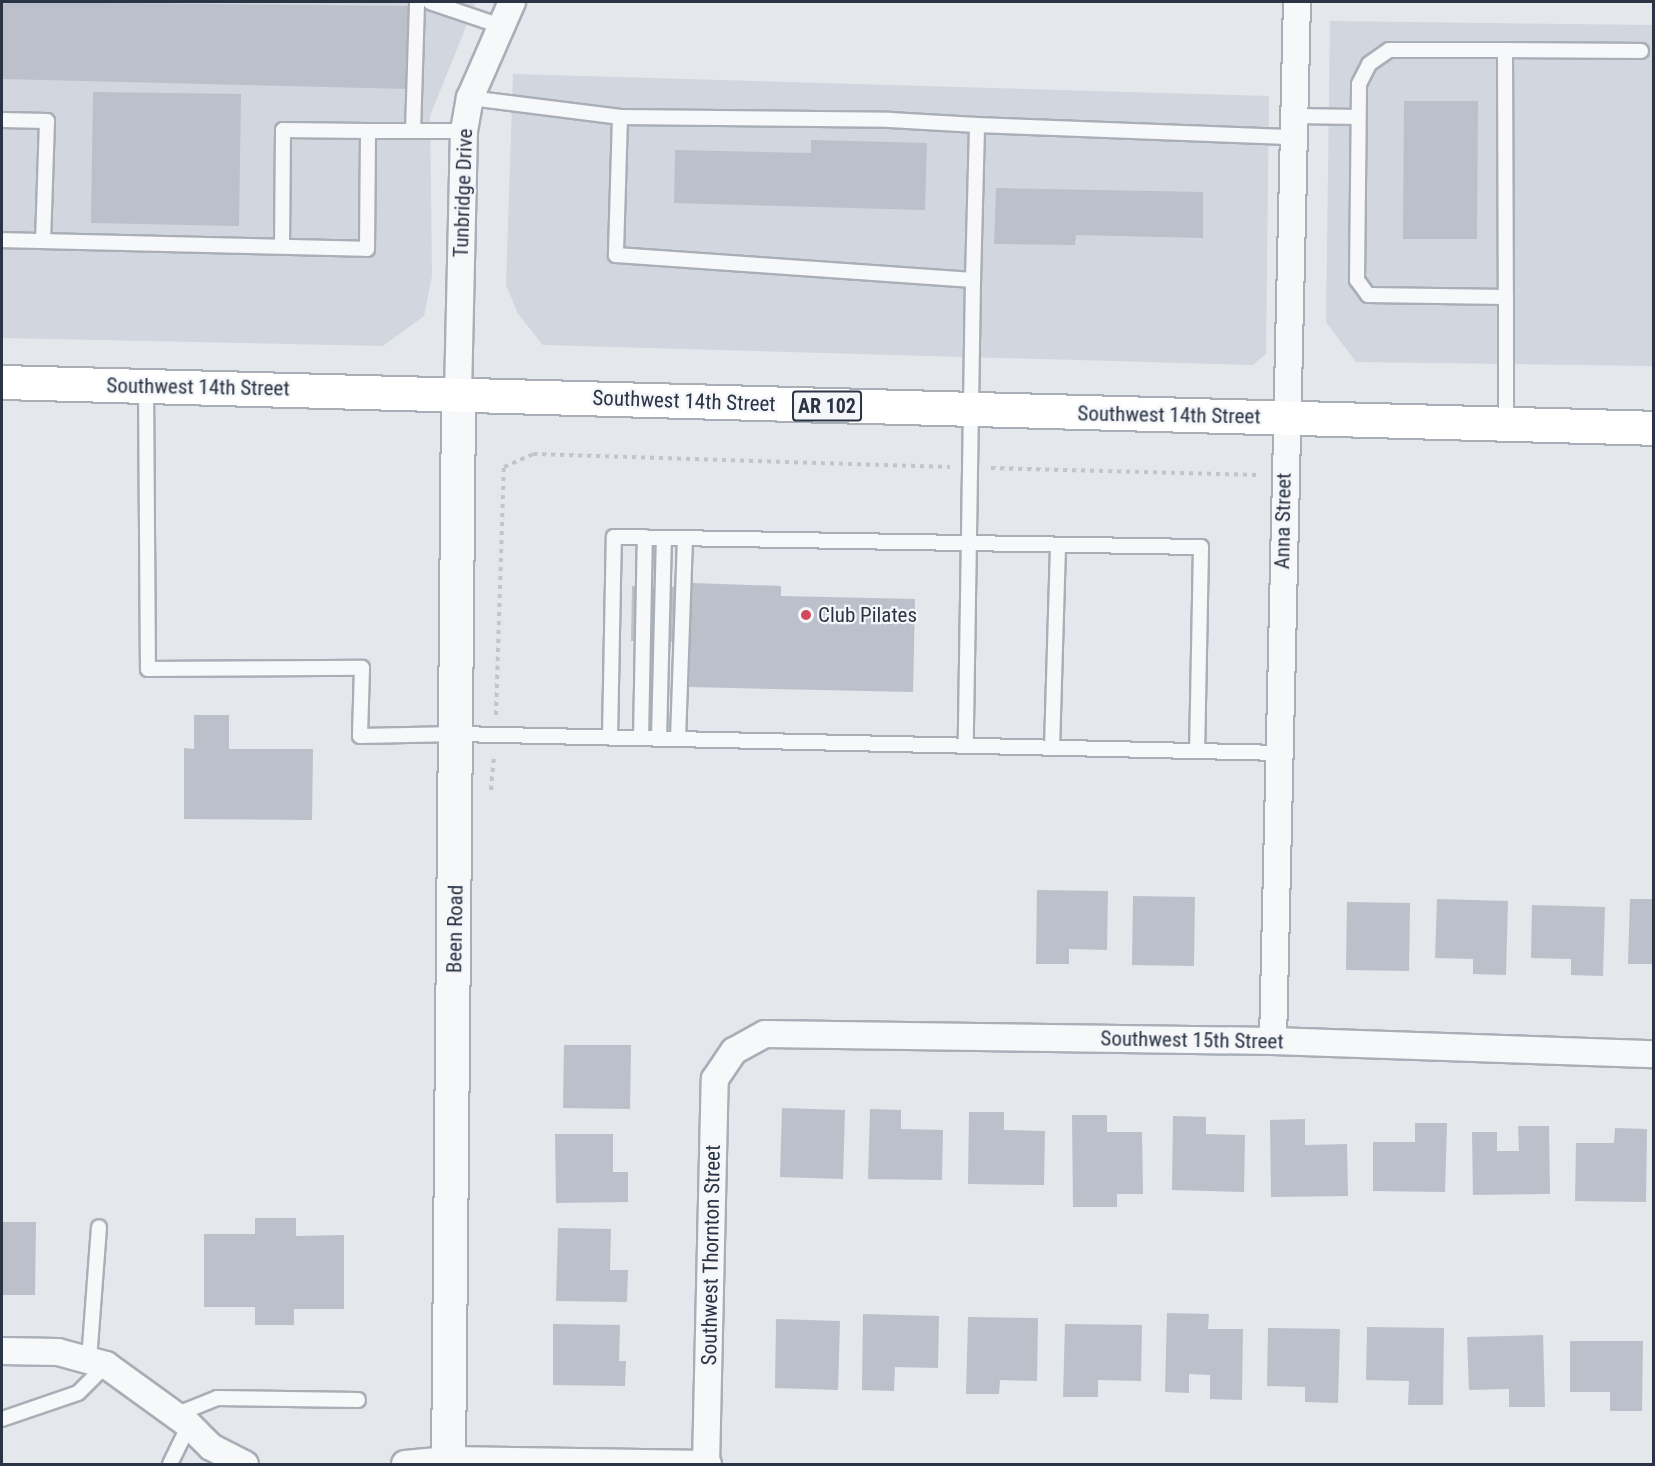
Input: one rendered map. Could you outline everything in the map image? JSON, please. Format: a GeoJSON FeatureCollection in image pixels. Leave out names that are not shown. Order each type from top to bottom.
{"type":"FeatureCollection","features":[{"type":"Feature","properties":{"kind":"main road","name":"Southwest 14th Street"},"geometry":{"type":"LineString","coordinates":[[2,382],[1653,428]]}},
{"type":"Feature","properties":{"kind":"street","name":"Tunbridge Drive"},"geometry":{"type":"LineString","coordinates":[[458,394],[464,131],[470,98],[512,2]]}},
{"type":"Feature","properties":{"kind":"street","name":"Anna Street"},"geometry":{"type":"LineString","coordinates":[[1273,1041],[1285,418],[1297,2]]}},
{"type":"Feature","properties":{"kind":"street","name":"Been Road"},"geometry":{"type":"LineString","coordinates":[[448,1462],[457,734],[458,394]]}},
{"type":"Feature","properties":{"kind":"street","name":"Southwest 15th Street"},"geometry":{"type":"LineString","coordinates":[[734,1051],[765,1034],[1273,1041],[1653,1054]]}},
{"type":"Feature","properties":{"kind":"street","name":"Southwest Thornton Street"},"geometry":{"type":"LineString","coordinates":[[707,1464],[715,1079],[734,1051]]}},
{"type":"Feature","properties":{"kind":"street"},"geometry":{"type":"LineString","coordinates":[[2,1351],[58,1352],[98,1362],[182,1420],[211,1447],[245,1464]]}},
{"type":"Feature","properties":{"kind":"street"},"geometry":{"type":"LineString","coordinates":[[405,1464],[448,1462],[707,1464]]}},
{"type":"Feature","properties":{"kind":"lane"},"geometry":{"type":"LineString","coordinates":[[413,131],[417,2]]}},
{"type":"Feature","properties":{"kind":"lane"},"geometry":{"type":"LineString","coordinates":[[430,2],[501,26]]}},
{"type":"Feature","properties":{"kind":"lane"},"geometry":{"type":"LineString","coordinates":[[1506,297],[1368,295],[1357,280],[1359,84],[1369,64],[1389,50],[1641,51]]}},
{"type":"Feature","properties":{"kind":"lane"},"geometry":{"type":"LineString","coordinates":[[1505,50],[1506,424]]}},
{"type":"Feature","properties":{"kind":"lane"},"geometry":{"type":"LineString","coordinates":[[470,98],[620,117],[890,120],[977,125],[1295,127],[1358,117]]}},
{"type":"Feature","properties":{"kind":"lane"},"geometry":{"type":"LineString","coordinates":[[620,117],[616,255],[973,280]]}},
{"type":"Feature","properties":{"kind":"lane"},"geometry":{"type":"LineString","coordinates":[[2,120],[47,121],[43,241]]}},
{"type":"Feature","properties":{"kind":"lane"},"geometry":{"type":"LineString","coordinates":[[966,746],[977,125]]}},
{"type":"Feature","properties":{"kind":"lane"},"geometry":{"type":"LineString","coordinates":[[282,246],[283,130],[464,131]]}},
{"type":"Feature","properties":{"kind":"lane"},"geometry":{"type":"LineString","coordinates":[[2,240],[367,249],[368,131]]}},
{"type":"Feature","properties":{"kind":"lane"},"geometry":{"type":"LineString","coordinates":[[146,386],[148,669],[362,668],[360,736],[457,734],[1279,753]]}},
{"type":"Feature","properties":{"kind":"lane"},"geometry":{"type":"LineString","coordinates":[[610,737],[614,537],[1201,548],[1197,751]]}},
{"type":"Feature","properties":{"kind":"lane"},"geometry":{"type":"LineString","coordinates":[[641,738],[645,537]]}},
{"type":"Feature","properties":{"kind":"lane"},"geometry":{"type":"LineString","coordinates":[[659,739],[664,538]]}},
{"type":"Feature","properties":{"kind":"lane"},"geometry":{"type":"LineString","coordinates":[[678,739],[685,538]]}},
{"type":"Feature","properties":{"kind":"lane"},"geometry":{"type":"LineString","coordinates":[[1052,748],[1058,545]]}},
{"type":"Feature","properties":{"kind":"lane"},"geometry":{"type":"LineString","coordinates":[[2,1419],[78,1393],[98,1362],[99,1227]]}},
{"type":"Feature","properties":{"kind":"lane"},"geometry":{"type":"LineString","coordinates":[[170,1464],[182,1420],[217,1398],[358,1400]]}},
{"type":"Feature","properties":{"kind":"path"},"geometry":{"type":"LineString","coordinates":[[496,714],[504,467],[533,454],[943,467]]}},
{"type":"Feature","properties":{"kind":"path"},"geometry":{"type":"LineString","coordinates":[[1001,468],[1284,476]]}},
{"type":"Feature","properties":{"kind":"path"},"geometry":{"type":"LineString","coordinates":[[491,790],[493,759]]}},
{"type":"Feature","properties":{"kind":"shaded area"},"geometry":{"type":"Polygon","coordinates":[[[2,2],[476,2],[430,116],[432,276],[424,316],[383,346],[2,338],[2,2]]]}},
{"type":"Feature","properties":{"kind":"shaded area"},"geometry":{"type":"Polygon","coordinates":[[[1330,21],[1653,25],[1653,366],[1356,362],[1326,322],[1330,21]]]}},
{"type":"Feature","properties":{"kind":"shaded area"},"geometry":{"type":"Polygon","coordinates":[[[513,74],[1269,96],[1266,354],[1253,365],[543,345],[518,314],[506,285],[513,74]]]}},
{"type":"Feature","properties":{"kind":"building"},"geometry":{"type":"Polygon","coordinates":[[[2,2],[411,6],[409,89],[2,79],[2,2]]]}},
{"type":"Feature","properties":{"kind":"building"},"geometry":{"type":"Polygon","coordinates":[[[93,92],[241,94],[239,226],[91,223],[93,92]]]}},
{"type":"Feature","properties":{"kind":"building"},"geometry":{"type":"Polygon","coordinates":[[[1404,101],[1478,101],[1477,239],[1403,239],[1404,101]]]}},
{"type":"Feature","properties":{"kind":"building"},"geometry":{"type":"Polygon","coordinates":[[[811,140],[927,143],[925,210],[674,203],[675,150],[811,153],[811,140]]]}},
{"type":"Feature","properties":{"kind":"building"},"geometry":{"type":"Polygon","coordinates":[[[996,188],[1203,192],[1203,238],[1076,235],[1075,245],[994,244],[996,188]]]}},
{"type":"Feature","properties":{"kind":"building"},"geometry":{"type":"Polygon","coordinates":[[[692,583],[781,586],[781,596],[915,599],[913,692],[689,687],[690,642],[631,641],[632,586],[691,587],[692,583]]]}},
{"type":"Feature","properties":{"kind":"building"},"geometry":{"type":"Polygon","coordinates":[[[194,715],[229,715],[229,749],[313,749],[312,820],[184,819],[184,748],[194,749],[194,715]]]}},
{"type":"Feature","properties":{"kind":"building"},"geometry":{"type":"Polygon","coordinates":[[[1037,890],[1108,891],[1107,950],[1069,949],[1069,964],[1036,964],[1037,890]]]}},
{"type":"Feature","properties":{"kind":"building"},"geometry":{"type":"Polygon","coordinates":[[[1133,896],[1195,897],[1194,966],[1132,965],[1133,896]]]}},
{"type":"Feature","properties":{"kind":"building"},"geometry":{"type":"Polygon","coordinates":[[[1437,899],[1508,901],[1506,975],[1473,974],[1473,959],[1435,958],[1437,899]]]}},
{"type":"Feature","properties":{"kind":"building"},"geometry":{"type":"Polygon","coordinates":[[[1630,899],[1654,899],[1654,964],[1628,964],[1630,899]]]}},
{"type":"Feature","properties":{"kind":"building"},"geometry":{"type":"Polygon","coordinates":[[[1347,902],[1410,903],[1409,971],[1346,970],[1347,902]]]}},
{"type":"Feature","properties":{"kind":"building"},"geometry":{"type":"Polygon","coordinates":[[[1532,905],[1605,907],[1603,976],[1571,975],[1571,959],[1531,958],[1532,905]]]}},
{"type":"Feature","properties":{"kind":"building"},"geometry":{"type":"Polygon","coordinates":[[[564,1045],[631,1045],[630,1109],[563,1108],[564,1045]]]}},
{"type":"Feature","properties":{"kind":"building"},"geometry":{"type":"Polygon","coordinates":[[[782,1108],[845,1110],[843,1179],[780,1177],[782,1108]]]}},
{"type":"Feature","properties":{"kind":"building"},"geometry":{"type":"Polygon","coordinates":[[[870,1109],[901,1110],[901,1129],[943,1130],[942,1180],[868,1179],[870,1109]]]}},
{"type":"Feature","properties":{"kind":"building"},"geometry":{"type":"Polygon","coordinates":[[[969,1112],[1004,1112],[1004,1130],[1045,1131],[1044,1185],[968,1184],[969,1112]]]}},
{"type":"Feature","properties":{"kind":"building"},"geometry":{"type":"Polygon","coordinates":[[[1072,1115],[1107,1115],[1107,1132],[1142,1132],[1143,1194],[1117,1194],[1117,1207],[1073,1207],[1072,1115]]]}},
{"type":"Feature","properties":{"kind":"building"},"geometry":{"type":"Polygon","coordinates":[[[1173,1116],[1206,1117],[1206,1134],[1245,1135],[1244,1192],[1172,1190],[1173,1116]]]}},
{"type":"Feature","properties":{"kind":"building"},"geometry":{"type":"Polygon","coordinates":[[[1305,1119],[1305,1145],[1347,1144],[1348,1196],[1271,1197],[1270,1120],[1305,1119]]]}},
{"type":"Feature","properties":{"kind":"building"},"geometry":{"type":"Polygon","coordinates":[[[1415,1123],[1447,1123],[1445,1192],[1373,1191],[1373,1142],[1415,1142],[1415,1123]]]}},
{"type":"Feature","properties":{"kind":"building"},"geometry":{"type":"Polygon","coordinates":[[[1518,1126],[1549,1126],[1550,1194],[1473,1195],[1472,1132],[1497,1132],[1497,1151],[1519,1151],[1518,1126]]]}},
{"type":"Feature","properties":{"kind":"building"},"geometry":{"type":"Polygon","coordinates":[[[1615,1128],[1647,1129],[1646,1202],[1575,1201],[1576,1143],[1614,1143],[1615,1128]]]}},
{"type":"Feature","properties":{"kind":"building"},"geometry":{"type":"Polygon","coordinates":[[[555,1134],[613,1134],[613,1172],[628,1172],[628,1202],[556,1203],[555,1134]]]}},
{"type":"Feature","properties":{"kind":"building"},"geometry":{"type":"Polygon","coordinates":[[[255,1218],[296,1218],[296,1236],[344,1235],[344,1309],[294,1309],[294,1325],[255,1325],[255,1307],[204,1307],[204,1234],[255,1234],[255,1218]]]}},
{"type":"Feature","properties":{"kind":"building"},"geometry":{"type":"Polygon","coordinates":[[[2,1222],[36,1222],[35,1295],[2,1295],[2,1222]]]}},
{"type":"Feature","properties":{"kind":"building"},"geometry":{"type":"Polygon","coordinates":[[[558,1228],[611,1229],[610,1270],[628,1270],[627,1302],[556,1301],[558,1228]]]}},
{"type":"Feature","properties":{"kind":"building"},"geometry":{"type":"Polygon","coordinates":[[[1167,1313],[1209,1314],[1208,1329],[1243,1329],[1242,1400],[1210,1399],[1210,1375],[1189,1374],[1189,1393],[1165,1392],[1167,1313]]]}},
{"type":"Feature","properties":{"kind":"building"},"geometry":{"type":"Polygon","coordinates":[[[863,1314],[939,1316],[938,1368],[895,1367],[894,1391],[862,1390],[863,1314]]]}},
{"type":"Feature","properties":{"kind":"building"},"geometry":{"type":"Polygon","coordinates":[[[968,1317],[1038,1318],[1037,1381],[1000,1380],[999,1394],[966,1394],[968,1317]]]}},
{"type":"Feature","properties":{"kind":"building"},"geometry":{"type":"Polygon","coordinates":[[[776,1319],[840,1321],[838,1390],[775,1388],[776,1319]]]}},
{"type":"Feature","properties":{"kind":"building"},"geometry":{"type":"Polygon","coordinates":[[[553,1324],[620,1325],[619,1361],[626,1361],[625,1386],[553,1385],[553,1324]]]}},
{"type":"Feature","properties":{"kind":"building"},"geometry":{"type":"Polygon","coordinates":[[[1065,1324],[1142,1325],[1141,1381],[1098,1380],[1098,1397],[1063,1397],[1065,1324]]]}},
{"type":"Feature","properties":{"kind":"building"},"geometry":{"type":"Polygon","coordinates":[[[1367,1327],[1444,1328],[1443,1405],[1408,1405],[1409,1381],[1366,1380],[1367,1327]]]}},
{"type":"Feature","properties":{"kind":"building"},"geometry":{"type":"Polygon","coordinates":[[[1268,1328],[1340,1329],[1338,1403],[1305,1402],[1305,1387],[1267,1386],[1268,1328]]]}},
{"type":"Feature","properties":{"kind":"building"},"geometry":{"type":"Polygon","coordinates":[[[1543,1335],[1545,1407],[1509,1407],[1509,1389],[1469,1390],[1467,1337],[1543,1335]]]}},
{"type":"Feature","properties":{"kind":"building"},"geometry":{"type":"Polygon","coordinates":[[[1570,1341],[1643,1341],[1642,1411],[1610,1411],[1610,1392],[1570,1392],[1570,1341]]]}},
{"type":"Feature","properties":{"kind":"place","name":"Club Pilates"},"geometry":{"type":"Point","coordinates":[806,615]}}]}
